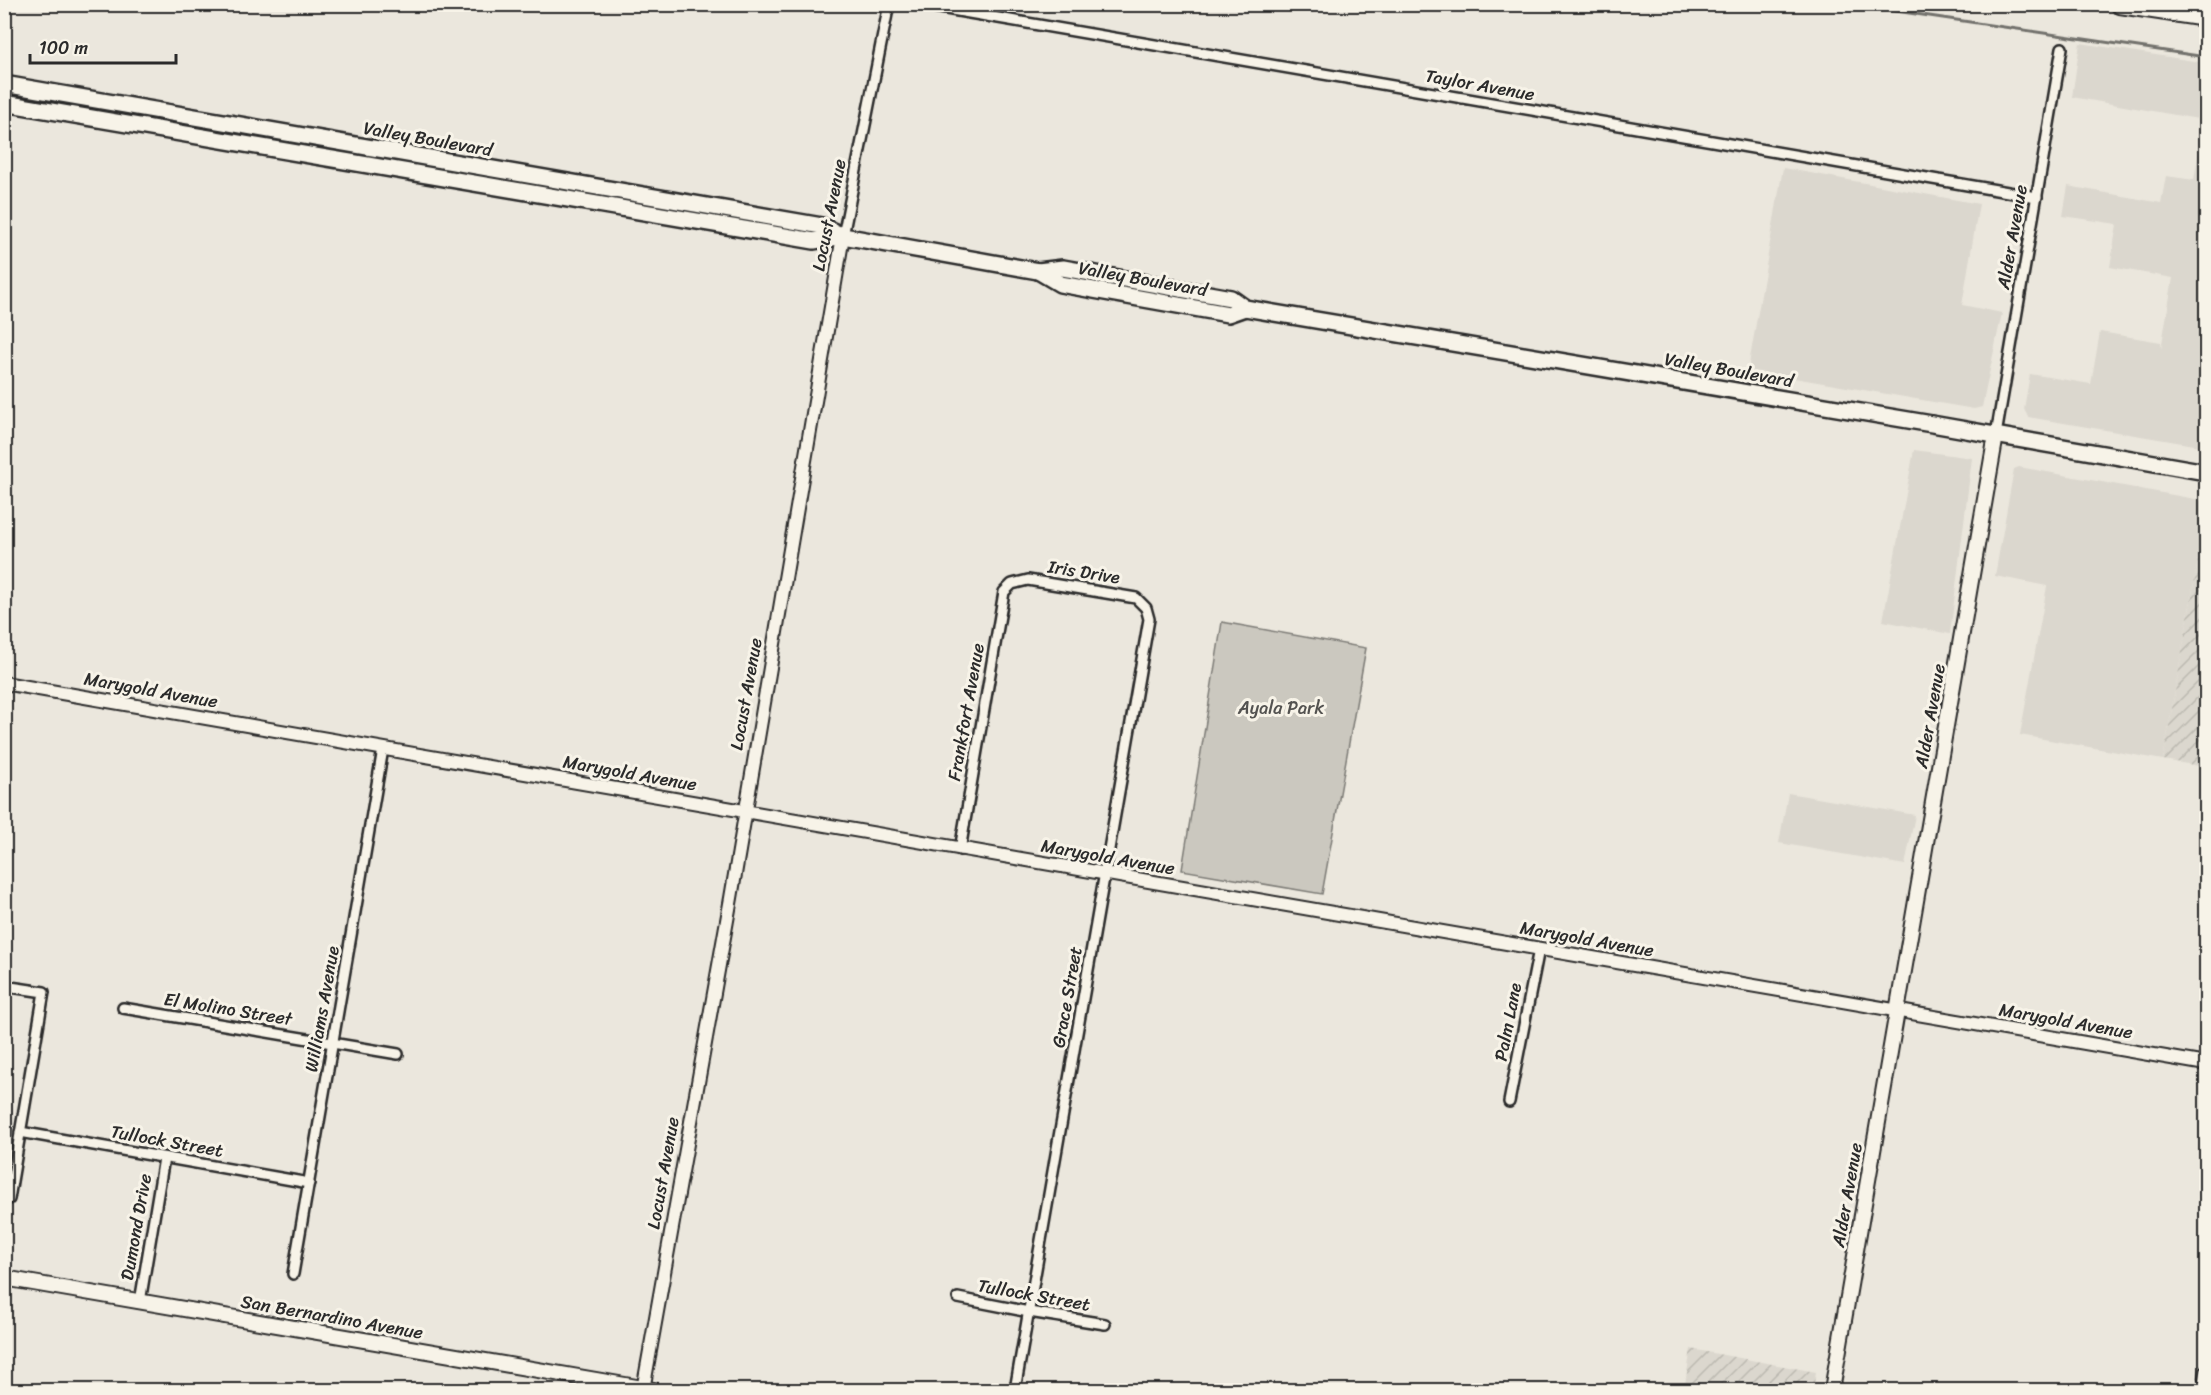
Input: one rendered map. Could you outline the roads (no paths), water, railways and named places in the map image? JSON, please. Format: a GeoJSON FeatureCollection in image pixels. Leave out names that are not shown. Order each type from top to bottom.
{"type":"FeatureCollection","features":[{"type":"Feature","properties":{"kind":"highway"},"geometry":{"type":"LineString","coordinates":[[2120,4],[2206,18]]}},
{"type":"Feature","properties":{"kind":"main road","name":"Valley Boulevard"},"geometry":{"type":"LineString","coordinates":[[4,84],[822,226],[843,236],[1038,271],[1060,284],[1114,294],[1228,314],[1245,308],[2206,472]]}},
{"type":"Feature","properties":{"kind":"main road","name":"Valley Boulevard"},"geometry":{"type":"LineString","coordinates":[[4,103],[814,241],[843,236]]}},
{"type":"Feature","properties":{"kind":"main road","name":"Alder Avenue"},"geometry":{"type":"LineString","coordinates":[[1832,1390],[1996,435]]}},
{"type":"Feature","properties":{"kind":"main road","name":"San Bernardino Avenue"},"geometry":{"type":"LineString","coordinates":[[4,1278],[646,1390]]}},
{"type":"Feature","properties":{"kind":"street","name":"Locust Avenue"},"geometry":{"type":"LineString","coordinates":[[646,1390],[843,236],[889,4]]}},
{"type":"Feature","properties":{"kind":"street","name":"Taylor Avenue"},"geometry":{"type":"LineString","coordinates":[[917,4],[2037,197]]}},
{"type":"Feature","properties":{"kind":"street","name":"Alder Avenue"},"geometry":{"type":"LineString","coordinates":[[1996,435],[2062,48]]}},
{"type":"Feature","properties":{"kind":"street","name":"Iris Drive"},"geometry":{"type":"LineString","coordinates":[[1012,584],[1028,580],[1136,598],[1146,608]]}},
{"type":"Feature","properties":{"kind":"street","name":"Frankfort Avenue"},"geometry":{"type":"LineString","coordinates":[[960,850],[1001,605],[1004,592],[1012,584]]}},
{"type":"Feature","properties":{"kind":"street","name":"Grace Street"},"geometry":{"type":"LineString","coordinates":[[1015,1390],[1149,620],[1146,608]]}},
{"type":"Feature","properties":{"kind":"street","name":"Marygold Avenue"},"geometry":{"type":"LineString","coordinates":[[4,683],[2206,1064]]}},
{"type":"Feature","properties":{"kind":"street","name":"Williams Avenue"},"geometry":{"type":"LineString","coordinates":[[293,1274],[383,749]]}},
{"type":"Feature","properties":{"kind":"street","name":"Palm Lane"},"geometry":{"type":"LineString","coordinates":[[1509,1102],[1539,949]]}},
{"type":"Feature","properties":{"kind":"street"},"geometry":{"type":"LineString","coordinates":[[4,986],[44,992],[9,1199]]}},
{"type":"Feature","properties":{"kind":"street","name":"El Molino Street"},"geometry":{"type":"LineString","coordinates":[[123,1008],[398,1054]]}},
{"type":"Feature","properties":{"kind":"street","name":"Tullock Street"},"geometry":{"type":"LineString","coordinates":[[20,1132],[309,1183]]}},
{"type":"Feature","properties":{"kind":"street","name":"Dumond Drive"},"geometry":{"type":"LineString","coordinates":[[140,1302],[164,1158]]}},
{"type":"Feature","properties":{"kind":"street","name":"Tullock Street"},"geometry":{"type":"LineString","coordinates":[[958,1298],[1105,1324]]}},
{"type":"Feature","properties":{"kind":"street"},"geometry":{"type":"LineString","coordinates":[[2203,1390],[2206,1370]]}},
{"type":"Feature","properties":{"kind":"waterway"},"geometry":{"type":"LineString","coordinates":[[1848,4],[2206,57]]}},
{"type":"Feature","properties":{"kind":"park label","name":"Ayala Park"},"geometry":{"type":"Point","coordinates":[1281,708]}}]}
